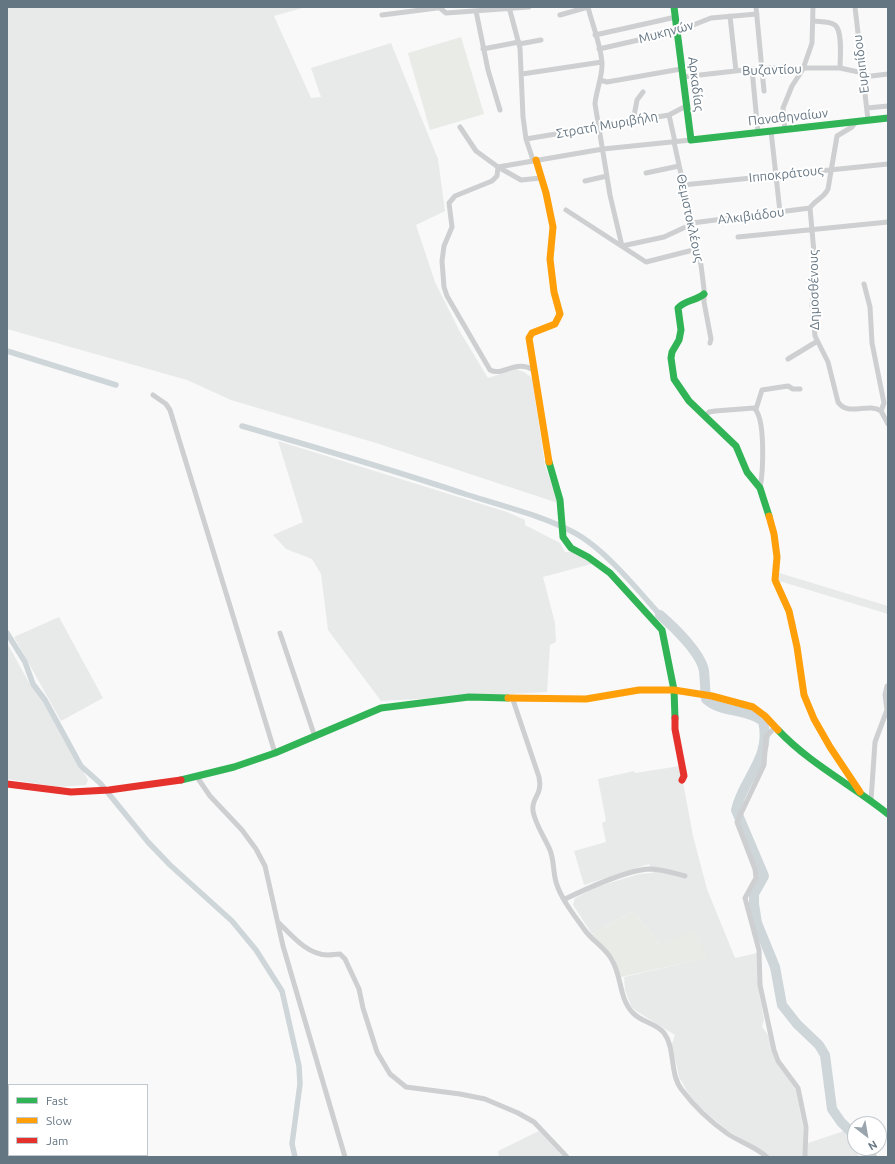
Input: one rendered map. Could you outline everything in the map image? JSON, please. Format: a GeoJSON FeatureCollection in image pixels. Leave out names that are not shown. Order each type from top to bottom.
{"type":"FeatureCollection","features":[{"type":"Feature","properties":{"kind":"street"},"geometry":{"type":"LineString","coordinates":[[382,15],[437,8],[440,8],[446,13],[529,7]]}},
{"type":"Feature","properties":{"kind":"street"},"geometry":{"type":"LineString","coordinates":[[560,15],[588,7],[602,62],[595,104],[607,176],[622,246]]}},
{"type":"Feature","properties":{"kind":"street","name":"Αρκαδίας"},"geometry":{"type":"LineString","coordinates":[[674,7],[691,140]]}},
{"type":"Feature","properties":{"kind":"street"},"geometry":{"type":"LineString","coordinates":[[756,7],[764,91]]}},
{"type":"Feature","properties":{"kind":"street"},"geometry":{"type":"LineString","coordinates":[[785,130],[783,108],[792,86],[804,69],[812,44],[813,7]]}},
{"type":"Feature","properties":{"kind":"street","name":"Ευριπίδου"},"geometry":{"type":"LineString","coordinates":[[855,7],[868,120]]}},
{"type":"Feature","properties":{"kind":"street"},"geometry":{"type":"LineString","coordinates":[[510,8],[519,43],[522,74],[522,106],[526,139],[541,178],[553,232],[550,259],[560,316],[555,324],[533,332],[530,336],[545,444],[549,467],[558,492],[563,536],[571,548],[588,556],[610,573],[662,630],[674,690],[675,729],[684,776],[682,780]]}},
{"type":"Feature","properties":{"kind":"street"},"geometry":{"type":"LineString","coordinates":[[476,11],[483,49],[500,110]]}},
{"type":"Feature","properties":{"kind":"street","name":"Μυκηνών"},"geometry":{"type":"LineString","coordinates":[[599,49],[678,32],[711,18],[757,14]]}},
{"type":"Feature","properties":{"kind":"street"},"geometry":{"type":"LineString","coordinates":[[730,16],[736,71]]}},
{"type":"Feature","properties":{"kind":"street"},"geometry":{"type":"LineString","coordinates":[[595,35],[676,17]]}},
{"type":"Feature","properties":{"kind":"street"},"geometry":{"type":"LineString","coordinates":[[813,22],[831,23],[837,28],[840,37],[840,68]]}},
{"type":"Feature","properties":{"kind":"street"},"geometry":{"type":"LineString","coordinates":[[483,49],[541,40]]}},
{"type":"Feature","properties":{"kind":"street"},"geometry":{"type":"LineString","coordinates":[[522,74],[602,62]]}},
{"type":"Feature","properties":{"kind":"street","name":"Βυζαντίου"},"geometry":{"type":"LineString","coordinates":[[682,77],[762,68],[840,68],[863,75],[888,74]]}},
{"type":"Feature","properties":{"kind":"street"},"geometry":{"type":"LineString","coordinates":[[600,80],[607,82],[681,69]]}},
{"type":"Feature","properties":{"kind":"street"},"geometry":{"type":"LineString","coordinates":[[752,69],[758,133]]}},
{"type":"Feature","properties":{"kind":"street"},"geometry":{"type":"LineString","coordinates":[[633,121],[637,100],[643,92]]}},
{"type":"Feature","properties":{"kind":"street","name":"Στρατή Μυριβήλη"},"geometry":{"type":"LineString","coordinates":[[526,139],[669,115],[686,106]]}},
{"type":"Feature","properties":{"kind":"street"},"geometry":{"type":"LineString","coordinates":[[866,108],[888,106]]}},
{"type":"Feature","properties":{"kind":"street","name":"Θεμιστοκλέους"},"geometry":{"type":"LineString","coordinates":[[669,115],[697,249],[711,339],[710,343]]}},
{"type":"Feature","properties":{"kind":"street","name":"Παναθηναίων"},"geometry":{"type":"LineString","coordinates":[[691,140],[888,118]]}},
{"type":"Feature","properties":{"kind":"street"},"geometry":{"type":"LineString","coordinates":[[810,208],[827,191],[837,137],[840,133],[852,127],[856,122]]}},
{"type":"Feature","properties":{"kind":"street"},"geometry":{"type":"LineString","coordinates":[[460,128],[476,151],[498,166],[521,180],[541,178]]}},
{"type":"Feature","properties":{"kind":"street"},"geometry":{"type":"LineString","coordinates":[[771,131],[780,212]]}},
{"type":"Feature","properties":{"kind":"street"},"geometry":{"type":"LineString","coordinates":[[498,166],[603,149],[691,140]]}},
{"type":"Feature","properties":{"kind":"street","name":"Ιπποκράτους"},"geometry":{"type":"LineString","coordinates":[[684,185],[888,164]]}},
{"type":"Feature","properties":{"kind":"street"},"geometry":{"type":"LineString","coordinates":[[498,166],[496,176],[492,181],[455,196],[450,200],[449,208],[452,227],[444,246],[442,261],[444,287],[462,325],[490,370],[497,372],[518,366],[535,371]]}},
{"type":"Feature","properties":{"kind":"street"},"geometry":{"type":"LineString","coordinates":[[646,172],[679,166]]}},
{"type":"Feature","properties":{"kind":"street"},"geometry":{"type":"LineString","coordinates":[[585,181],[607,176]]}},
{"type":"Feature","properties":{"kind":"street","name":"Αλκιβιάδου"},"geometry":{"type":"LineString","coordinates":[[622,246],[664,237],[692,223],[810,208]]}},
{"type":"Feature","properties":{"kind":"street","name":"Δημοσθένους"},"geometry":{"type":"LineString","coordinates":[[810,208],[816,275],[812,304],[816,342],[828,362],[840,405],[848,409],[872,408],[882,411]]}},
{"type":"Feature","properties":{"kind":"street"},"geometry":{"type":"LineString","coordinates":[[566,210],[647,262],[697,249]]}},
{"type":"Feature","properties":{"kind":"street"},"geometry":{"type":"LineString","coordinates":[[738,237],[888,222]]}},
{"type":"Feature","properties":{"kind":"street"},"geometry":{"type":"LineString","coordinates":[[864,284],[870,307],[872,343],[884,403],[882,411],[888,424]]}},
{"type":"Feature","properties":{"kind":"street"},"geometry":{"type":"LineString","coordinates":[[704,294],[701,298],[682,303],[678,308],[680,336],[671,358],[672,374],[677,385],[689,401],[736,446],[747,472],[760,488],[775,542],[777,562],[775,580],[789,611],[797,647],[804,695],[814,719],[830,747],[861,794]]}},
{"type":"Feature","properties":{"kind":"street"},"geometry":{"type":"LineString","coordinates":[[788,359],[816,342]]}},
{"type":"Feature","properties":{"kind":"street"},"geometry":{"type":"LineString","coordinates":[[760,488],[764,471],[760,423],[756,409],[762,390],[788,386],[793,389],[800,389]]}},
{"type":"Feature","properties":{"kind":"street"},"geometry":{"type":"LineString","coordinates":[[153,396],[166,404],[170,410],[275,752]]}},
{"type":"Feature","properties":{"kind":"street"},"geometry":{"type":"LineString","coordinates":[[705,416],[709,412],[715,411],[756,409]]}},
{"type":"Feature","properties":{"kind":"street"},"geometry":{"type":"LineString","coordinates":[[280,633],[315,737]]}},
{"type":"Feature","properties":{"kind":"street"},"geometry":{"type":"LineString","coordinates":[[871,800],[875,742],[887,710],[885,695],[887,686]]}},
{"type":"Feature","properties":{"kind":"street"},"geometry":{"type":"LineString","coordinates":[[7,784],[71,792],[106,791],[197,777],[234,767],[275,752],[390,706],[469,697],[586,698],[639,690],[674,690],[712,696],[753,707],[765,716],[791,744],[871,800],[888,814]]}},
{"type":"Feature","properties":{"kind":"street"},"geometry":{"type":"LineString","coordinates":[[512,697],[541,786],[534,802],[533,811],[551,854],[556,883],[585,931],[610,957],[628,1006],[634,1014],[656,1026],[664,1033],[680,1089],[701,1112],[727,1133],[767,1157]]}},
{"type":"Feature","properties":{"kind":"street"},"geometry":{"type":"LineString","coordinates":[[775,727],[766,737],[764,765],[737,822],[755,868],[756,878],[745,898],[759,950],[760,985],[768,1027],[778,1060],[798,1088],[806,1127],[805,1157]]}},
{"type":"Feature","properties":{"kind":"street"},"geometry":{"type":"LineString","coordinates":[[197,777],[210,796],[236,822],[261,857],[269,878],[285,954],[345,1157]]}},
{"type":"Feature","properties":{"kind":"street"},"geometry":{"type":"LineString","coordinates":[[565,899],[596,884],[645,869],[662,870],[685,876]]}},
{"type":"Feature","properties":{"kind":"street"},"geometry":{"type":"LineString","coordinates":[[279,922],[302,945],[315,952],[328,955],[340,954],[346,959],[359,989],[363,1008],[377,1052],[390,1074],[406,1088],[460,1094],[485,1099],[518,1113],[534,1122],[567,1157]]}},
{"type":"Feature","properties":{"kind":"shaded area"},"geometry":{"type":"Polygon","coordinates":[[[7,7],[306,7],[274,16],[311,98],[321,97],[311,68],[391,43],[438,159],[445,211],[416,225],[435,282],[459,330],[488,378],[516,369],[524,372],[532,378],[545,465],[558,503],[376,443],[231,400],[187,380],[7,329],[7,7]]]}},
{"type":"Feature","properties":{"kind":"shaded area"},"geometry":{"type":"Polygon","coordinates":[[[461,37],[484,114],[430,130],[408,53],[461,37]]]}},
{"type":"Feature","properties":{"kind":"shaded area"},"geometry":{"type":"Polygon","coordinates":[[[278,441],[507,512],[525,520],[525,525],[560,543],[565,552],[574,552],[595,563],[543,577],[555,623],[556,642],[550,645],[547,692],[381,701],[328,630],[321,574],[312,559],[286,549],[273,535],[303,522],[278,441]]]}},
{"type":"Feature","properties":{"kind":"shaded area"},"geometry":{"type":"Polygon","coordinates":[[[776,572],[888,606],[888,614],[776,580],[776,572]]]}},
{"type":"Feature","properties":{"kind":"shaded area"},"geometry":{"type":"Polygon","coordinates":[[[59,617],[103,698],[61,721],[14,637],[59,617]]]}},
{"type":"Feature","properties":{"kind":"shaded area"},"geometry":{"type":"Polygon","coordinates":[[[7,643],[31,686],[35,688],[44,700],[88,780],[86,785],[58,787],[7,779],[7,643]]]}},
{"type":"Feature","properties":{"kind":"shaded area"},"geometry":{"type":"Polygon","coordinates":[[[680,766],[693,836],[707,889],[735,958],[757,953],[758,985],[764,1020],[762,1027],[768,1035],[775,1060],[796,1090],[803,1128],[803,1157],[771,1157],[727,1130],[703,1110],[690,1096],[679,1077],[672,1044],[675,1035],[636,1011],[631,1006],[625,990],[624,977],[707,958],[660,944],[633,911],[592,934],[573,905],[575,898],[596,887],[639,874],[653,873],[649,864],[584,885],[574,851],[606,842],[602,823],[606,821],[598,779],[634,771],[635,773],[680,766]]]}},
{"type":"Feature","properties":{"kind":"shaded area"},"geometry":{"type":"Polygon","coordinates":[[[633,911],[660,944],[695,930],[708,958],[621,977],[614,957],[592,934],[633,911]]]}},
{"type":"Feature","properties":{"kind":"shaded area"},"geometry":{"type":"Polygon","coordinates":[[[539,1131],[563,1157],[499,1157],[498,1151],[539,1131]]]}},
{"type":"Feature","properties":{"kind":"shaded area"},"geometry":{"type":"Polygon","coordinates":[[[844,1131],[847,1135],[847,1156],[859,1157],[807,1157],[808,1143],[844,1131]]]}},
{"type":"Feature","properties":{"kind":"waterway"},"geometry":{"type":"LineString","coordinates":[[7,351],[116,385]]}},
{"type":"Feature","properties":{"kind":"waterway"},"geometry":{"type":"LineString","coordinates":[[242,426],[521,511],[560,526],[585,539],[608,558],[660,615]]}},
{"type":"Feature","properties":{"kind":"waterway"},"geometry":{"type":"LineString","coordinates":[[660,615],[679,633],[698,656],[704,671],[706,699],[719,707],[749,714],[763,721],[765,734],[764,746],[756,767],[744,788],[736,810],[764,876],[754,894],[757,923],[775,967],[782,1005],[797,1024],[819,1045],[825,1055],[832,1109],[847,1128]]}},
{"type":"Feature","properties":{"kind":"waterway"},"geometry":{"type":"LineString","coordinates":[[7,633],[25,662],[33,684],[45,700],[81,766],[100,783],[148,842],[170,865],[232,921],[256,950],[282,991],[299,1066],[300,1084],[292,1144],[295,1157]]}},
{"type":"Feature","properties":{"kind":"traffic: fast"},"geometry":{"type":"LineString","coordinates":[[674,7],[691,140],[888,118]]}},
{"type":"Feature","properties":{"kind":"traffic: fast"},"geometry":{"type":"LineString","coordinates":[[704,294],[684,303],[678,308],[681,330],[679,340],[672,352],[671,358],[674,379],[689,401],[736,446],[747,472],[760,488],[769,516]]}},
{"type":"Feature","properties":{"kind":"traffic: fast"},"geometry":{"type":"LineString","coordinates":[[549,462],[560,500],[563,537],[571,548],[588,557],[610,573],[662,630],[674,690],[675,718]]}},
{"type":"Feature","properties":{"kind":"traffic: fast"},"geometry":{"type":"LineString","coordinates":[[181,780],[234,767],[275,753],[381,708],[469,697],[508,698]]}},
{"type":"Feature","properties":{"kind":"traffic: fast"},"geometry":{"type":"LineString","coordinates":[[778,730],[817,764],[888,814]]}},
{"type":"Feature","properties":{"kind":"traffic: slow"},"geometry":{"type":"LineString","coordinates":[[536,160],[546,193],[553,227],[550,259],[554,292],[560,314],[555,324],[532,333],[529,338],[549,462]]}},
{"type":"Feature","properties":{"kind":"traffic: slow"},"geometry":{"type":"LineString","coordinates":[[769,516],[774,534],[777,557],[775,580],[789,611],[797,647],[804,695],[814,719],[830,747],[860,792]]}},
{"type":"Feature","properties":{"kind":"traffic: slow"},"geometry":{"type":"LineString","coordinates":[[508,698],[586,699],[639,690],[674,690],[712,696],[753,707],[765,716],[778,730]]}},
{"type":"Feature","properties":{"kind":"traffic: jam"},"geometry":{"type":"LineString","coordinates":[[675,718],[675,729],[684,776],[682,780]]}},
{"type":"Feature","properties":{"kind":"traffic: jam"},"geometry":{"type":"LineString","coordinates":[[7,784],[71,792],[109,790],[181,780]]}}]}
